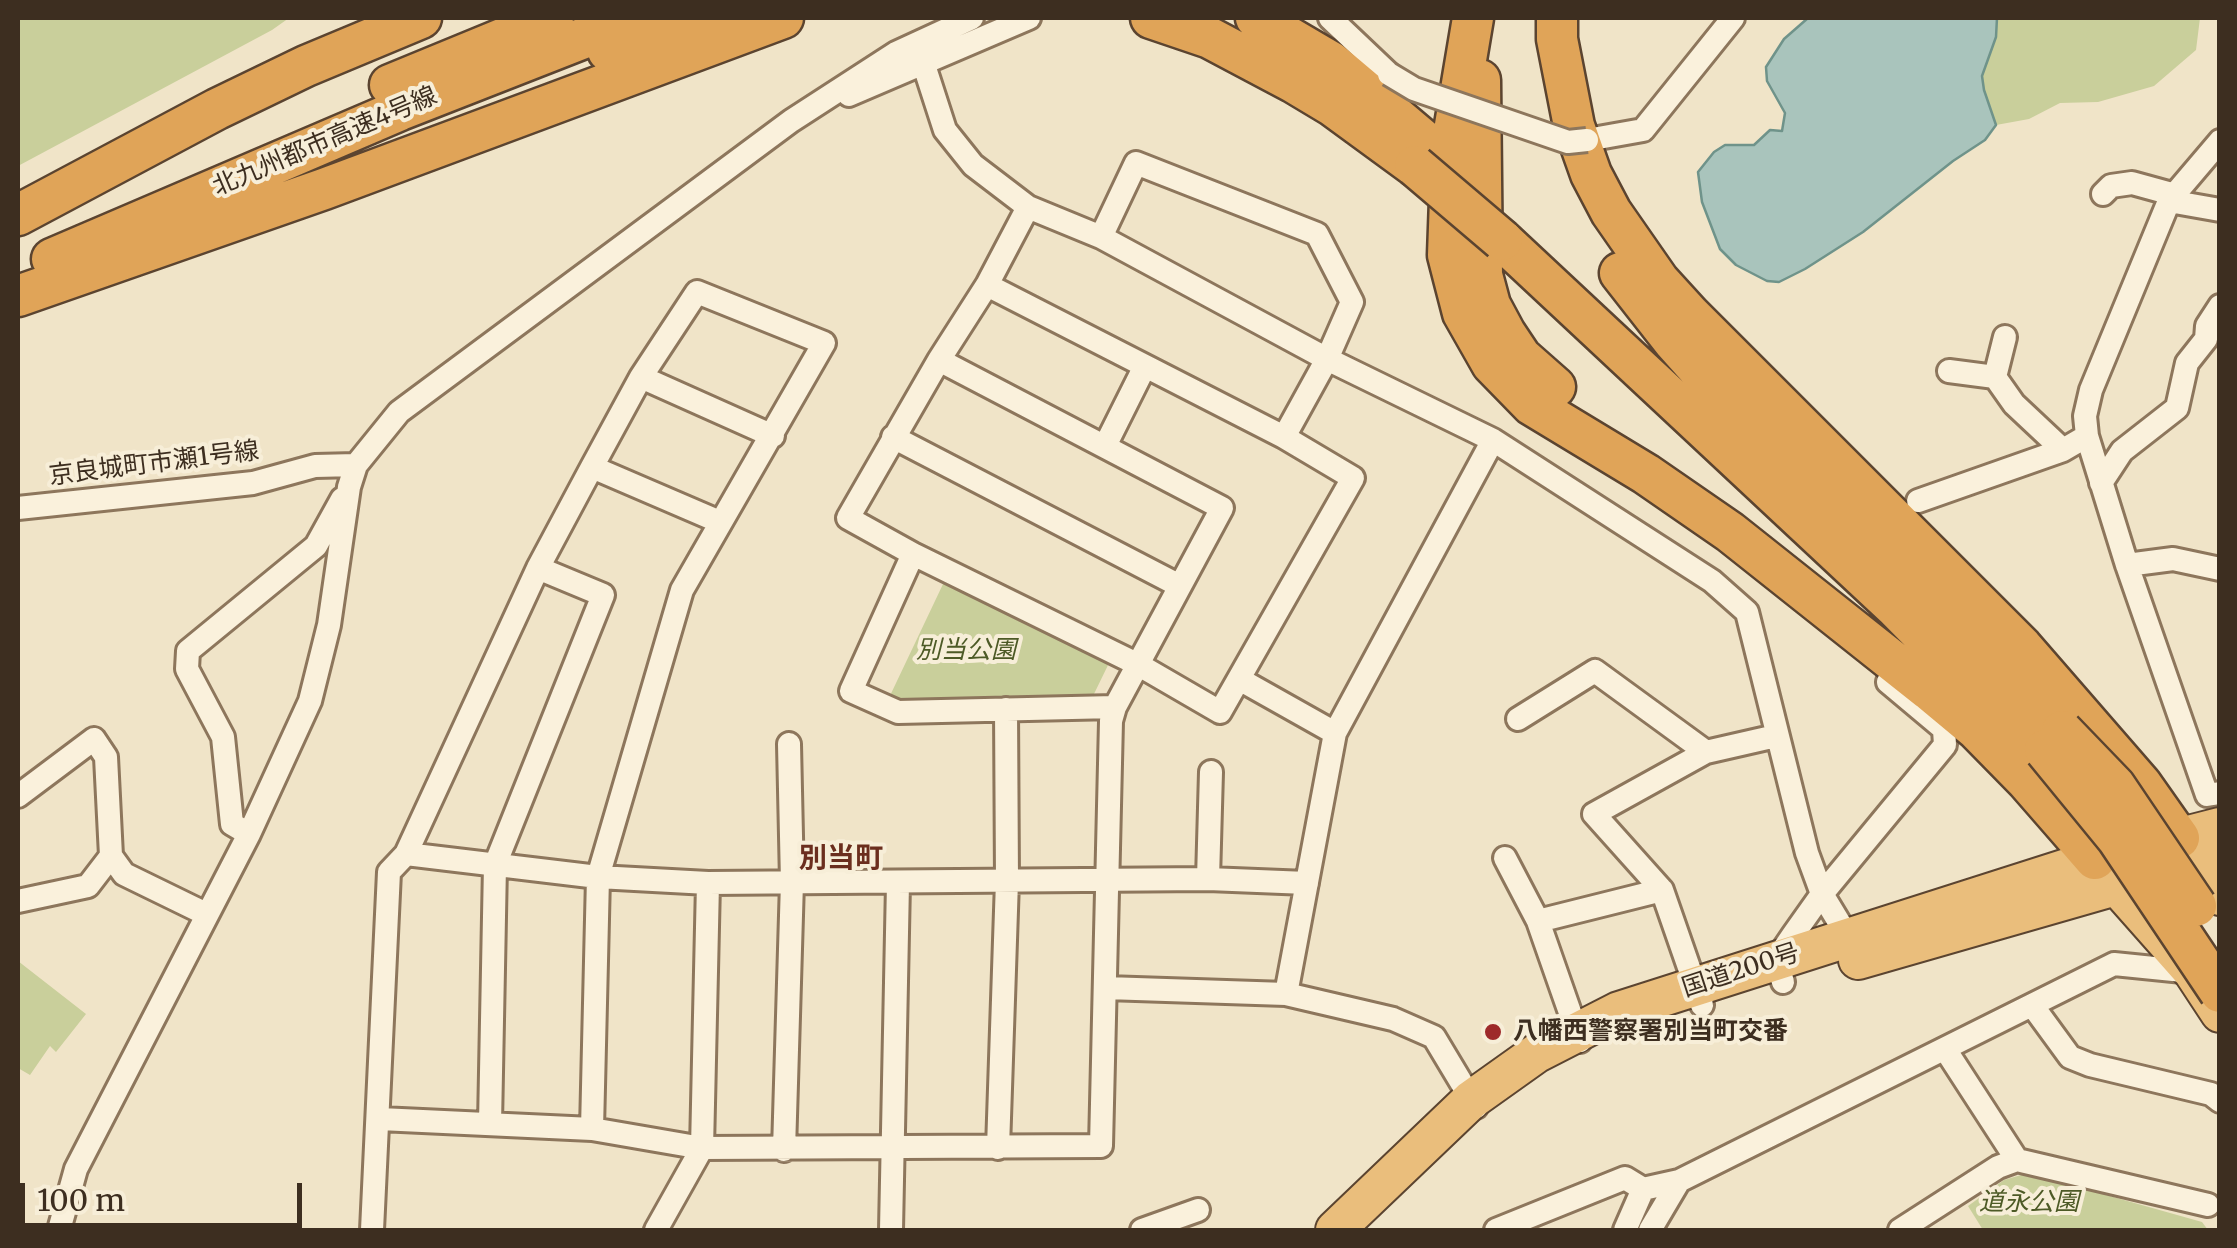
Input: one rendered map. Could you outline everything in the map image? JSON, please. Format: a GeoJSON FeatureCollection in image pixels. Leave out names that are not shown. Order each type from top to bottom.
{"type":"FeatureCollection","features":[{"type":"Feature","properties":{"kind":"highway"},"geometry":{"type":"LineString","coordinates":[[18,215],[217,109],[306,66],[421,18]]}},
{"type":"Feature","properties":{"kind":"highway"},"geometry":{"type":"LineString","coordinates":[[18,255],[359,99],[553,18]]}},
{"type":"Feature","properties":{"kind":"highway","name":"北九州都市高速4号線"},"geometry":{"type":"LineString","coordinates":[[18,275],[272,164],[635,18]]}},
{"type":"Feature","properties":{"kind":"highway"},"geometry":{"type":"LineString","coordinates":[[272,164],[704,18]]}},
{"type":"Feature","properties":{"kind":"highway"},"geometry":{"type":"LineString","coordinates":[[18,296],[324,189],[784,18]]}},
{"type":"Feature","properties":{"kind":"highway"},"geometry":{"type":"LineString","coordinates":[[1151,18],[1210,38],[1418,152]]}},
{"type":"Feature","properties":{"kind":"highway"},"geometry":{"type":"LineString","coordinates":[[1256,18],[1331,62],[1418,152],[1857,525]]}},
{"type":"Feature","properties":{"kind":"highway"},"geometry":{"type":"LineString","coordinates":[[1475,18],[1483,152],[1482,276],[1490,305],[1522,357],[1566,396],[1660,452],[1750,515],[2041,736],[2116,786],[2220,942]]}},
{"type":"Feature","properties":{"kind":"highway"},"geometry":{"type":"LineString","coordinates":[[1475,18],[1452,143],[1448,255],[1463,313],[1492,364],[1532,404],[1716,521],[1977,730],[2206,982]]}},
{"type":"Feature","properties":{"kind":"highway"},"geometry":{"type":"LineString","coordinates":[[1535,18],[1547,120],[1580,208],[1603,248],[1674,342],[1745,421],[1857,525],[1956,632],[2041,736],[2117,838],[2206,982],[2220,1013]]}},
{"type":"Feature","properties":{"kind":"highway"},"geometry":{"type":"LineString","coordinates":[[1556,18],[1574,126],[1591,174],[1611,212],[1659,280],[2022,647],[2199,852],[2220,896]]}},
{"type":"Feature","properties":{"kind":"highway"},"geometry":{"type":"LineString","coordinates":[[1505,226],[1896,608],[2041,736]]}},
{"type":"Feature","properties":{"kind":"highway","name":"国道200号"},"geometry":{"type":"LineString","coordinates":[[1780,971],[1848,936],[2199,852],[2215,805]]}},
{"type":"Feature","properties":{"kind":"highway","name":"国道200号"},"geometry":{"type":"LineString","coordinates":[[1335,1230],[1537,1052],[1579,1039],[1619,1011],[1698,995],[2104,872]]}},
{"type":"Feature","properties":{"kind":"highway","name":"国道200号"},"geometry":{"type":"LineString","coordinates":[[1362,1230],[1476,1107]]}},
{"type":"Feature","properties":{"kind":"street"},"geometry":{"type":"LineString","coordinates":[[248,834],[232,824],[222,737],[187,669],[188,651],[316,546],[353,476],[399,412],[792,121],[896,53],[972,18]]}},
{"type":"Feature","properties":{"kind":"street"},"geometry":{"type":"LineString","coordinates":[[792,121],[1028,18]]}},
{"type":"Feature","properties":{"kind":"street"},"geometry":{"type":"LineString","coordinates":[[1330,18],[1389,74],[1414,89],[1568,142],[1643,130],[1732,18]]}},
{"type":"Feature","properties":{"kind":"street"},"geometry":{"type":"LineString","coordinates":[[923,62],[944,130],[973,165],[1028,207],[1101,236],[1326,359],[1493,440],[1712,581],[1748,612],[1807,853],[1822,894],[1848,936]]}},
{"type":"Feature","properties":{"kind":"street"},"geometry":{"type":"LineString","coordinates":[[2215,805],[2127,565],[2087,436],[2085,416],[2091,390],[2171,198],[2220,142]]}},
{"type":"Feature","properties":{"kind":"street"},"geometry":{"type":"LineString","coordinates":[[1101,236],[1136,162],[1316,234],[1352,302],[1284,437]]}},
{"type":"Feature","properties":{"kind":"street"},"geometry":{"type":"LineString","coordinates":[[2103,194],[2111,186],[2132,184],[2220,210]]}},
{"type":"Feature","properties":{"kind":"street"},"geometry":{"type":"LineString","coordinates":[[987,285],[1284,437],[1353,478],[1220,712],[1139,665],[912,554],[848,518],[987,285],[1028,207]]}},
{"type":"Feature","properties":{"kind":"street"},"geometry":{"type":"LineString","coordinates":[[372,1230],[390,872],[406,854],[538,568],[641,377],[697,292],[824,342],[682,590],[598,877],[592,1129]]}},
{"type":"Feature","properties":{"kind":"street"},"geometry":{"type":"LineString","coordinates":[[2101,482],[2122,451],[2176,408],[2187,363],[2206,339],[2207,326],[2220,306]]}},
{"type":"Feature","properties":{"kind":"street"},"geometry":{"type":"LineString","coordinates":[[2005,336],[1996,377],[2014,404],[2063,450]]}},
{"type":"Feature","properties":{"kind":"street"},"geometry":{"type":"LineString","coordinates":[[380,1119],[592,1129],[702,1148],[1101,1146],[1111,721],[1115,706],[1178,585],[1222,508],[939,360]]}},
{"type":"Feature","properties":{"kind":"street"},"geometry":{"type":"LineString","coordinates":[[1106,444],[1144,366]]}},
{"type":"Feature","properties":{"kind":"street"},"geometry":{"type":"LineString","coordinates":[[1949,372],[1996,377]]}},
{"type":"Feature","properties":{"kind":"street"},"geometry":{"type":"LineString","coordinates":[[641,377],[773,436]]}},
{"type":"Feature","properties":{"kind":"street"},"geometry":{"type":"LineString","coordinates":[[1918,501],[2063,450],[2087,436]]}},
{"type":"Feature","properties":{"kind":"street"},"geometry":{"type":"LineString","coordinates":[[893,438],[1178,585]]}},
{"type":"Feature","properties":{"kind":"street"},"geometry":{"type":"LineString","coordinates":[[1286,994],[1335,733],[1493,440]]}},
{"type":"Feature","properties":{"kind":"street","name":"京良城町市瀬1号線"},"geometry":{"type":"LineString","coordinates":[[18,508],[253,483],[315,466],[353,476]]}},
{"type":"Feature","properties":{"kind":"street"},"geometry":{"type":"LineString","coordinates":[[592,467],[720,522]]}},
{"type":"Feature","properties":{"kind":"street"},"geometry":{"type":"LineString","coordinates":[[59,1230],[76,1169],[248,834],[310,701],[329,625],[353,476]]}},
{"type":"Feature","properties":{"kind":"street"},"geometry":{"type":"LineString","coordinates":[[912,554],[850,690],[898,712],[1115,706]]}},
{"type":"Feature","properties":{"kind":"street"},"geometry":{"type":"LineString","coordinates":[[2127,565],[2173,559],[2220,570]]}},
{"type":"Feature","properties":{"kind":"street"},"geometry":{"type":"LineString","coordinates":[[490,1124],[496,865],[603,595],[538,568]]}},
{"type":"Feature","properties":{"kind":"street"},"geometry":{"type":"LineString","coordinates":[[1780,971],[1822,894],[1946,745],[1944,728],[1814,620]]}},
{"type":"Feature","properties":{"kind":"street"},"geometry":{"type":"LineString","coordinates":[[1518,719],[1595,672],[1706,752]]}},
{"type":"Feature","properties":{"kind":"street"},"geometry":{"type":"LineString","coordinates":[[1240,679],[1335,733]]}},
{"type":"Feature","properties":{"kind":"street"},"geometry":{"type":"LineString","coordinates":[[998,1148],[1007,880],[1006,708]]}},
{"type":"Feature","properties":{"kind":"street"},"geometry":{"type":"LineString","coordinates":[[1698,995],[1662,890],[1594,814],[1706,752],[1776,736]]}},
{"type":"Feature","properties":{"kind":"street"},"geometry":{"type":"LineString","coordinates":[[18,796],[94,739],[106,757],[111,856],[124,874],[206,914]]}},
{"type":"Feature","properties":{"kind":"street"},"geometry":{"type":"LineString","coordinates":[[784,1150],[792,882],[789,744]]}},
{"type":"Feature","properties":{"kind":"street"},"geometry":{"type":"LineString","coordinates":[[1208,880],[1211,772]]}},
{"type":"Feature","properties":{"kind":"street"},"geometry":{"type":"LineString","coordinates":[[406,854],[598,877],[708,882],[1308,882]]}},
{"type":"Feature","properties":{"kind":"street"},"geometry":{"type":"LineString","coordinates":[[18,901],[88,886],[111,856]]}},
{"type":"Feature","properties":{"kind":"street"},"geometry":{"type":"LineString","coordinates":[[1505,858],[1538,921],[1579,1039]]}},
{"type":"Feature","properties":{"kind":"street"},"geometry":{"type":"LineString","coordinates":[[656,1230],[702,1148],[708,882]]}},
{"type":"Feature","properties":{"kind":"street"},"geometry":{"type":"LineString","coordinates":[[891,1230],[898,883]]}},
{"type":"Feature","properties":{"kind":"street"},"geometry":{"type":"LineString","coordinates":[[1538,921],[1662,890]]}},
{"type":"Feature","properties":{"kind":"street"},"geometry":{"type":"LineString","coordinates":[[1496,1230],[1624,1178],[1643,1189],[1679,1180],[2114,964],[2206,982]]}},
{"type":"Feature","properties":{"kind":"street"},"geometry":{"type":"LineString","coordinates":[[1106,988],[1286,994],[1393,1019],[1434,1037],[1476,1107]]}},
{"type":"Feature","properties":{"kind":"street"},"geometry":{"type":"LineString","coordinates":[[2032,1005],[2070,1057],[2211,1094],[2220,1101]]}},
{"type":"Feature","properties":{"kind":"street"},"geometry":{"type":"LineString","coordinates":[[1945,1049],[2018,1160]]}},
{"type":"Feature","properties":{"kind":"street"},"geometry":{"type":"LineString","coordinates":[[1900,1230],[1998,1167],[2018,1160],[2216,1207]]}},
{"type":"Feature","properties":{"kind":"street"},"geometry":{"type":"LineString","coordinates":[[1650,1230],[1679,1180]]}},
{"type":"Feature","properties":{"kind":"street"},"geometry":{"type":"LineString","coordinates":[[1626,1230],[1643,1189]]}},
{"type":"Feature","properties":{"kind":"street"},"geometry":{"type":"LineString","coordinates":[[1142,1230],[1198,1210]]}},
{"type":"Feature","properties":{"kind":"green space"},"geometry":{"type":"Polygon","coordinates":[[[18,18],[289,18],[18,166],[18,18]]]}},
{"type":"Feature","properties":{"kind":"green space"},"geometry":{"type":"Polygon","coordinates":[[[1997,18],[2200,18],[2196,50],[2154,86],[2098,102],[2060,103],[2029,119],[1996,125],[1982,76],[1996,37],[1997,18]]]}},
{"type":"Feature","properties":{"kind":"green space","name":"別当公園"},"geometry":{"type":"Polygon","coordinates":[[[944,582],[1110,661],[1093,696],[887,702],[944,582]]]}},
{"type":"Feature","properties":{"kind":"green space"},"geometry":{"type":"Polygon","coordinates":[[[18,961],[86,1014],[56,1052],[50,1046],[30,1075],[18,1068],[18,961]]]}},
{"type":"Feature","properties":{"kind":"green space","name":"道永公園"},"geometry":{"type":"Polygon","coordinates":[[[2028,1173],[2202,1222],[2208,1230],[1983,1230],[1968,1206],[2004,1180],[2028,1173]]]}},
{"type":"Feature","properties":{"kind":"water"},"geometry":{"type":"Polygon","coordinates":[[[1808,18],[1997,18],[1996,37],[1982,76],[1996,125],[1985,140],[1863,232],[1805,269],[1779,282],[1767,281],[1736,265],[1720,249],[1702,202],[1698,172],[1725,145],[1754,145],[1770,130],[1782,131],[1785,113],[1767,81],[1766,67],[1784,39],[1808,18]]]}},
{"type":"Feature","properties":{"kind":"place","name":"八幡西警察署別当町交番"},"geometry":{"type":"Point","coordinates":[1493,1032]}},
{"type":"Feature","properties":{"kind":"district","name":"別当町"},"geometry":{"type":"Point","coordinates":[841,859]}}]}
